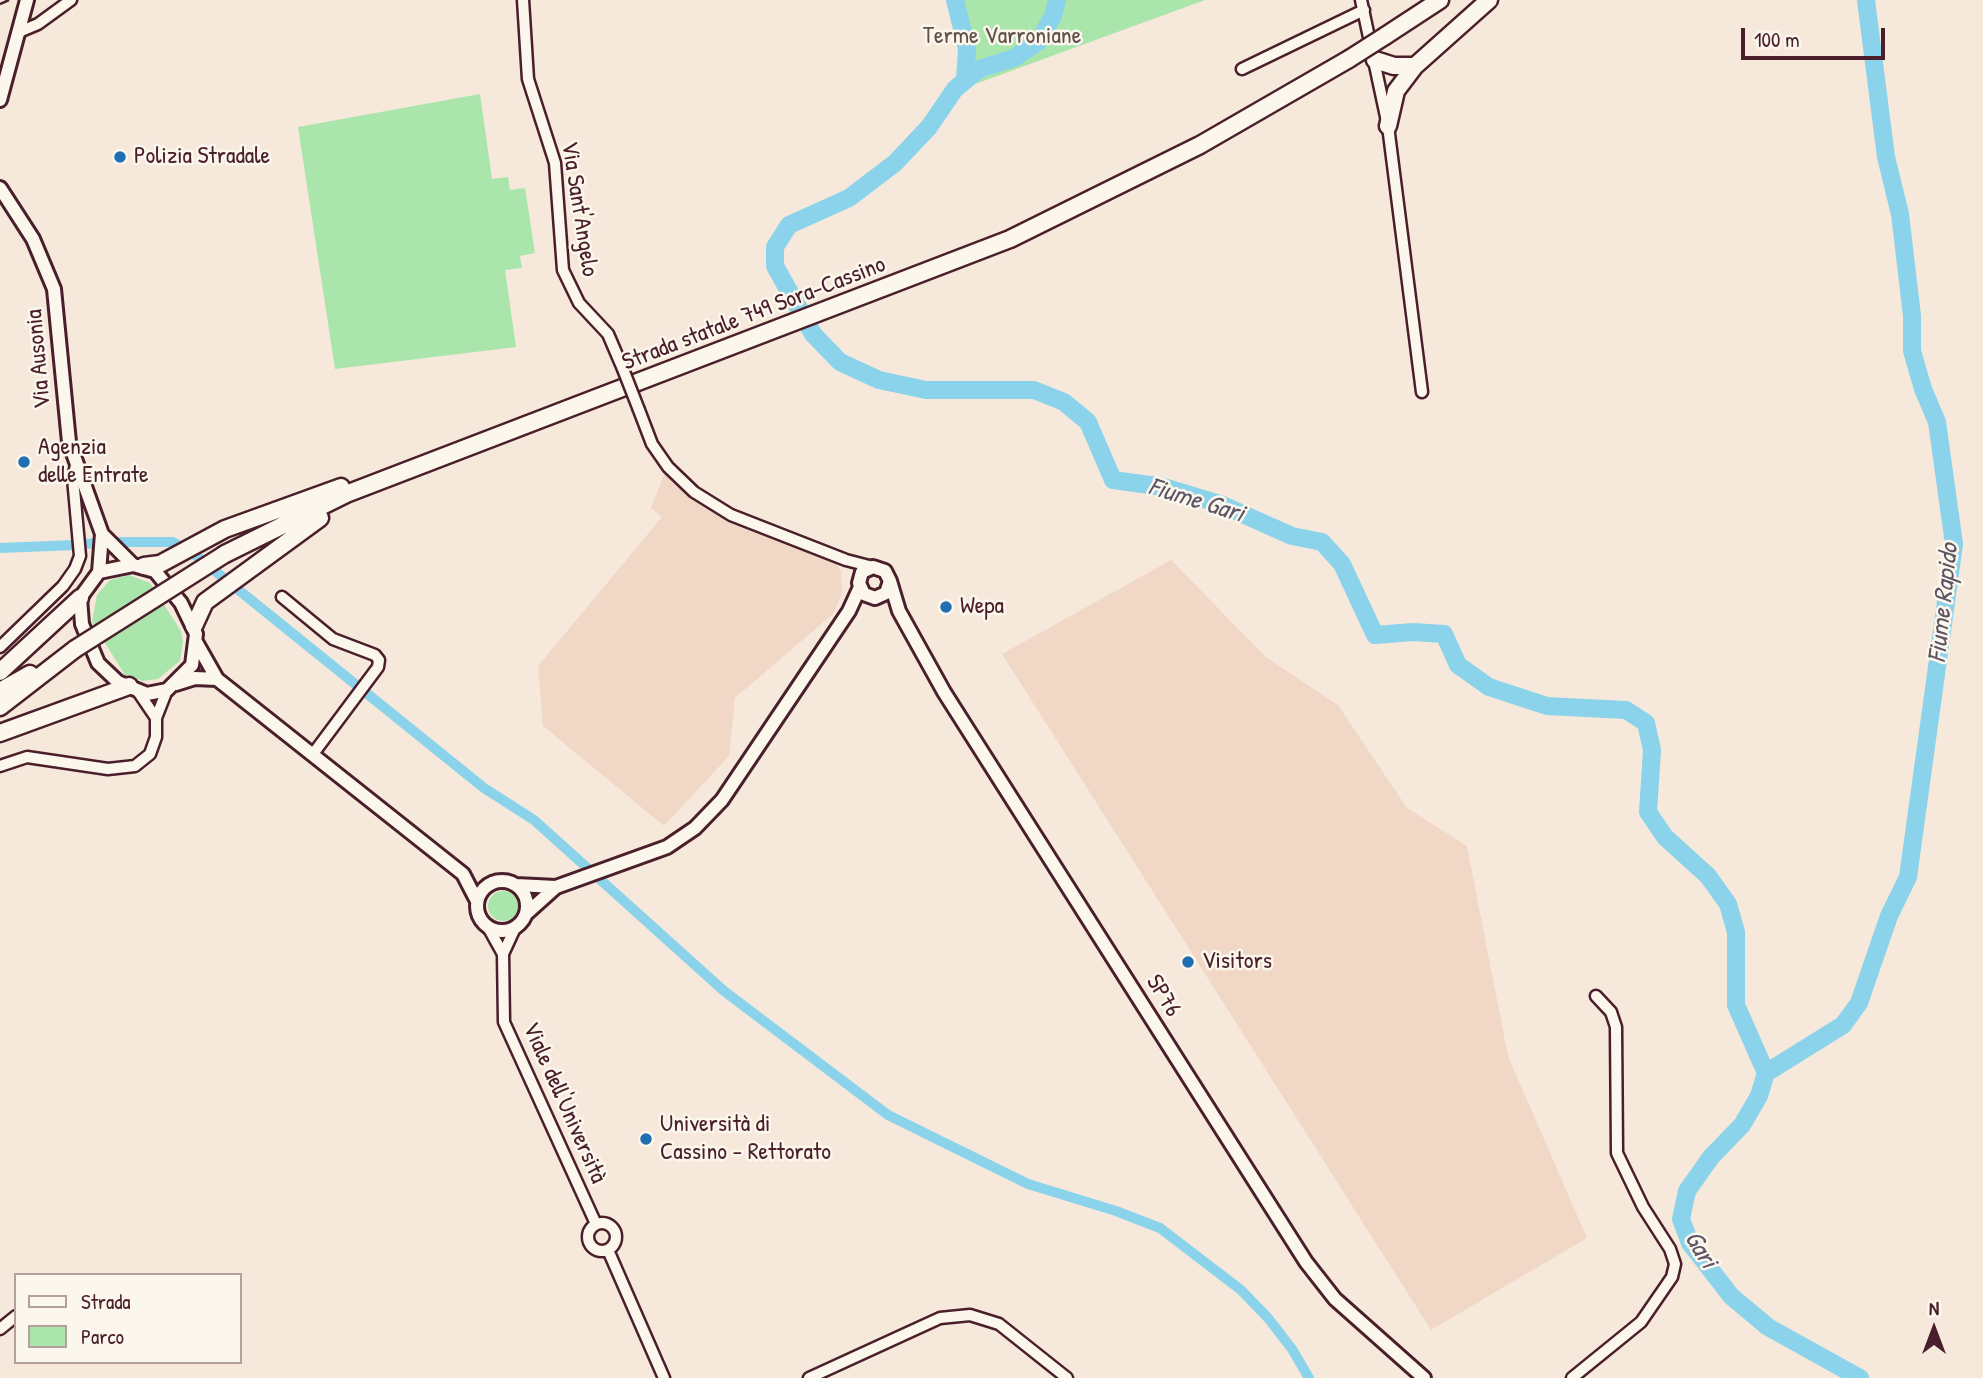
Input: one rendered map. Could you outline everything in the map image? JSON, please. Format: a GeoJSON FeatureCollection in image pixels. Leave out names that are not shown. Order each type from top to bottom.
{"type":"FeatureCollection","features":[{"type":"Feature","properties":{"kind":"highway","name":"Strada statale 749 Sora-Cassino"},"geometry":{"type":"LineString","coordinates":[[0,691],[75,649],[225,554],[346,494],[845,305],[1010,239],[1200,145],[1349,59],[1440,0]]}},
{"type":"Feature","properties":{"kind":"highway"},"geometry":{"type":"LineString","coordinates":[[1388,126],[1396,91],[1415,66],[1489,0]]}},
{"type":"Feature","properties":{"kind":"highway"},"geometry":{"type":"LineString","coordinates":[[1375,60],[1394,66],[1415,66]]}},
{"type":"Feature","properties":{"kind":"highway"},"geometry":{"type":"LineString","coordinates":[[138,566],[167,560],[213,535],[336,489],[411,468]]}},
{"type":"Feature","properties":{"kind":"highway"},"geometry":{"type":"LineString","coordinates":[[195,634],[205,602],[215,594],[323,515],[411,468]]}},
{"type":"Feature","properties":{"kind":"highway"},"geometry":{"type":"LineString","coordinates":[[0,672],[80,598]]}},
{"type":"Feature","properties":{"kind":"highway","name":"Strada statale 749 Sora-Cassino"},"geometry":{"type":"LineString","coordinates":[[0,707],[75,649]]}},
{"type":"Feature","properties":{"kind":"highway"},"geometry":{"type":"LineString","coordinates":[[0,733],[133,688]]}},
{"type":"Feature","properties":{"kind":"street"},"geometry":{"type":"LineString","coordinates":[[19,32],[38,24],[71,0]]}},
{"type":"Feature","properties":{"kind":"street","name":"Via Sant'Angelo"},"geometry":{"type":"LineString","coordinates":[[523,0],[528,79],[555,163],[564,270],[579,303],[608,334],[652,444],[668,467],[694,492],[723,510],[846,560],[873,567]]}},
{"type":"Feature","properties":{"kind":"street"},"geometry":{"type":"LineString","coordinates":[[0,100],[26,4]]}},
{"type":"Feature","properties":{"kind":"street"},"geometry":{"type":"LineString","coordinates":[[1242,69],[1362,5],[1388,126],[1422,391]]}},
{"type":"Feature","properties":{"kind":"street","name":"Via Ausonia"},"geometry":{"type":"LineString","coordinates":[[0,188],[33,239],[54,289],[66,422],[76,465],[102,534],[99,572]]}},
{"type":"Feature","properties":{"kind":"street"},"geometry":{"type":"LineString","coordinates":[[0,647],[63,586],[75,569],[80,556],[73,478],[76,465]]}},
{"type":"Feature","properties":{"kind":"street","name":"Via Ausonia"},"geometry":{"type":"LineString","coordinates":[[102,534],[138,566]]}},
{"type":"Feature","properties":{"kind":"street"},"geometry":{"type":"LineString","coordinates":[[846,560],[864,594],[899,611]]}},
{"type":"Feature","properties":{"kind":"street"},"geometry":{"type":"LineString","coordinates":[[217,679],[195,678],[147,694],[118,682],[98,663],[82,624],[80,598],[99,572],[138,566],[155,571],[181,603],[217,679],[463,874],[477,901],[479,916],[488,927],[502,932],[515,928],[527,913],[556,887],[676,841],[695,828],[722,800],[849,611],[862,572],[873,567],[884,570],[890,581],[886,593],[849,611]]}},
{"type":"Feature","properties":{"kind":"street","name":"SP76"},"geometry":{"type":"LineString","coordinates":[[890,581],[899,611],[944,692],[1306,1262],[1335,1298],[1424,1378]]}},
{"type":"Feature","properties":{"kind":"street"},"geometry":{"type":"LineString","coordinates":[[282,597],[333,639],[375,655],[379,664],[313,754]]}},
{"type":"Feature","properties":{"kind":"street"},"geometry":{"type":"LineString","coordinates":[[0,766],[27,757],[108,769],[135,766],[150,754],[156,737],[156,718],[171,687],[192,665],[195,634]]}},
{"type":"Feature","properties":{"kind":"street"},"geometry":{"type":"LineString","coordinates":[[133,688],[156,718]]}},
{"type":"Feature","properties":{"kind":"street"},"geometry":{"type":"LineString","coordinates":[[463,874],[516,885],[556,887]]}},
{"type":"Feature","properties":{"kind":"street"},"geometry":{"type":"LineString","coordinates":[[477,901],[484,888],[497,881]]}},
{"type":"Feature","properties":{"kind":"street"},"geometry":{"type":"LineString","coordinates":[[516,885],[526,897],[527,913]]}},
{"type":"Feature","properties":{"kind":"street","name":"Viale dell'Università"},"geometry":{"type":"LineString","coordinates":[[488,927],[503,954]]}},
{"type":"Feature","properties":{"kind":"street","name":"Viale dell'Università"},"geometry":{"type":"LineString","coordinates":[[515,928],[503,954],[504,1022],[596,1224]]}},
{"type":"Feature","properties":{"kind":"street"},"geometry":{"type":"LineString","coordinates":[[1572,1378],[1642,1322],[1672,1277],[1675,1264],[1670,1249],[1643,1207],[1617,1153],[1616,1027],[1611,1012],[1596,996]]}},
{"type":"Feature","properties":{"kind":"street"},"geometry":{"type":"LineString","coordinates":[[596,1224],[606,1224],[614,1230],[616,1239],[608,1250],[599,1251],[589,1243],[589,1230],[596,1224]]}},
{"type":"Feature","properties":{"kind":"street"},"geometry":{"type":"LineString","coordinates":[[608,1250],[664,1378]]}},
{"type":"Feature","properties":{"kind":"street"},"geometry":{"type":"LineString","coordinates":[[809,1378],[940,1318],[970,1315],[999,1324],[1067,1378]]}},
{"type":"Feature","properties":{"kind":"shaded area"},"geometry":{"type":"Polygon","coordinates":[[[665,472],[708,506],[768,536],[835,561],[841,572],[842,594],[833,614],[735,698],[729,756],[664,826],[543,726],[538,666],[662,517],[651,508],[665,472]]]}},
{"type":"Feature","properties":{"kind":"shaded area"},"geometry":{"type":"Polygon","coordinates":[[[1171,560],[1266,657],[1338,705],[1407,808],[1467,846],[1508,1056],[1587,1238],[1431,1330],[1002,654],[1171,560]]]}},
{"type":"Feature","properties":{"kind":"green space","name":"Terme Varroniane"},"geometry":{"type":"Polygon","coordinates":[[[961,0],[1205,0],[967,87],[965,16],[961,0]]]}},
{"type":"Feature","properties":{"kind":"green space"},"geometry":{"type":"Polygon","coordinates":[[[480,94],[492,179],[508,177],[510,190],[525,188],[535,253],[520,256],[522,268],[505,270],[516,347],[335,369],[298,127],[480,94]]]}},
{"type":"Feature","properties":{"kind":"green space"},"geometry":{"type":"Polygon","coordinates":[[[129,575],[150,583],[181,631],[183,642],[180,661],[158,679],[143,681],[125,675],[92,622],[97,595],[110,580],[129,575]]]}},
{"type":"Feature","properties":{"kind":"green space"},"geometry":{"type":"Polygon","coordinates":[[[503,891],[514,895],[518,906],[514,917],[503,921],[492,917],[488,906],[492,895],[503,891]]]}},
{"type":"Feature","properties":{"kind":"waterway"},"geometry":{"type":"LineString","coordinates":[[955,0],[967,48],[965,81]]}},
{"type":"Feature","properties":{"kind":"waterway","name":"Fiume Gari"},"geometry":{"type":"LineString","coordinates":[[1057,0],[1053,16],[1039,41],[1014,58],[979,69],[955,89],[929,127],[895,163],[849,198],[789,225],[775,247],[775,266],[813,334],[840,362],[879,380],[926,390],[1034,390],[1064,402],[1088,422],[1113,480],[1164,487],[1220,504],[1292,536],[1322,542],[1342,564],[1375,635],[1413,632],[1444,634],[1458,665],[1489,687],[1547,706],[1626,710],[1646,723],[1652,750],[1648,812],[1665,837],[1708,876],[1728,904],[1736,932],[1736,1005],[1766,1073]]}},
{"type":"Feature","properties":{"kind":"waterway","name":"Fiume Rapido"},"geometry":{"type":"LineString","coordinates":[[1766,1073],[1843,1025],[1859,1003],[1889,916],[1908,877],[1954,544],[1937,422],[1923,389],[1912,351],[1912,316],[1900,214],[1886,157],[1866,0]]}},
{"type":"Feature","properties":{"kind":"waterway"},"geometry":{"type":"LineString","coordinates":[[116,542],[173,542],[194,554],[484,788],[534,820],[724,991],[888,1115],[1028,1184],[1116,1211],[1160,1228],[1241,1290],[1268,1318],[1292,1349],[1309,1378]]}},
{"type":"Feature","properties":{"kind":"waterway"},"geometry":{"type":"LineString","coordinates":[[83,544],[98,543]]}},
{"type":"Feature","properties":{"kind":"waterway"},"geometry":{"type":"LineString","coordinates":[[0,548],[75,545]]}},
{"type":"Feature","properties":{"kind":"waterway","name":"Gari"},"geometry":{"type":"LineString","coordinates":[[1766,1073],[1759,1096],[1742,1125],[1711,1157],[1687,1191],[1681,1219],[1690,1243],[1731,1296],[1768,1327],[1860,1378]]}},
{"type":"Feature","properties":{"kind":"railway"},"geometry":{"type":"LineString","coordinates":[[0,4],[9,0]]}},
{"type":"Feature","properties":{"kind":"place","name":"Polizia Stradale"},"geometry":{"type":"Point","coordinates":[120,157]}},
{"type":"Feature","properties":{"kind":"place","name":"Agenzia delle Entrate"},"geometry":{"type":"Point","coordinates":[24,462]}},
{"type":"Feature","properties":{"kind":"place","name":"Wepa"},"geometry":{"type":"Point","coordinates":[946,607]}},
{"type":"Feature","properties":{"kind":"place","name":"Visitors"},"geometry":{"type":"Point","coordinates":[1188,962]}},
{"type":"Feature","properties":{"kind":"place","name":"Università di Cassino - Rettorato"},"geometry":{"type":"Point","coordinates":[646,1139]}}]}
